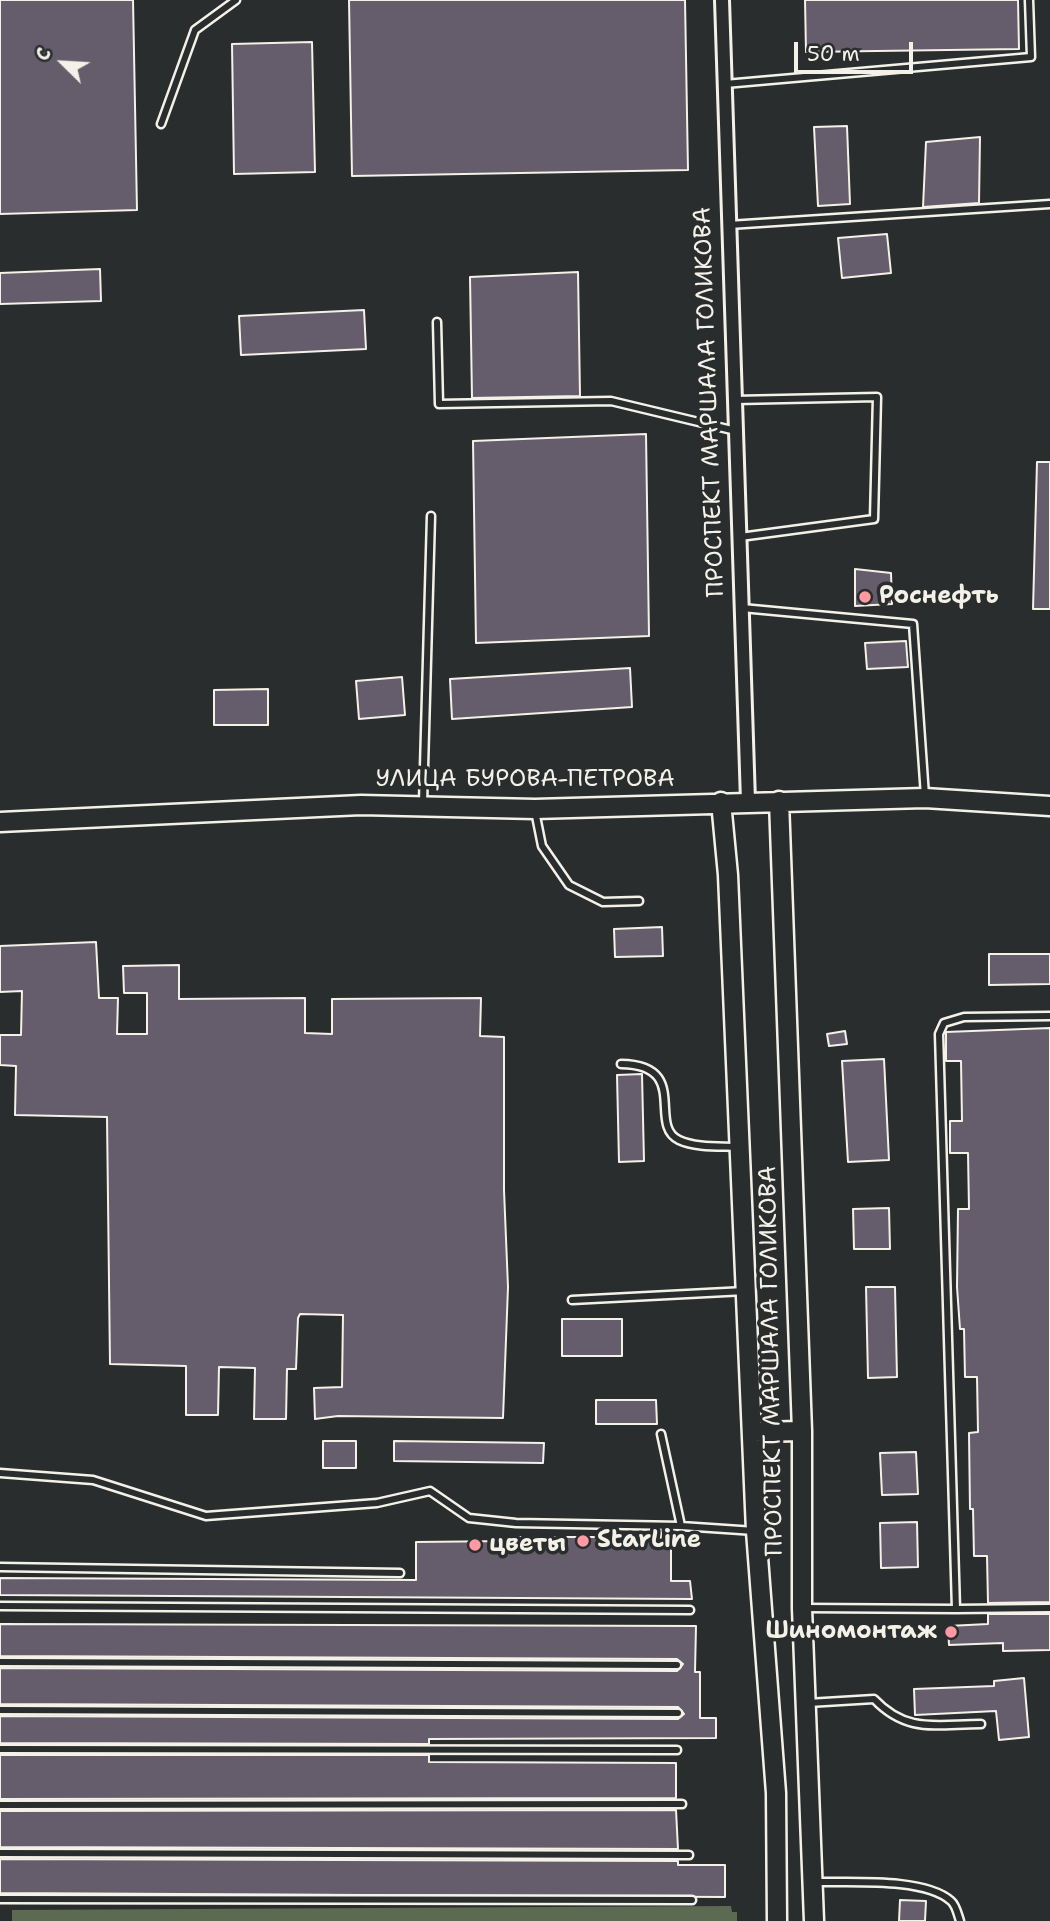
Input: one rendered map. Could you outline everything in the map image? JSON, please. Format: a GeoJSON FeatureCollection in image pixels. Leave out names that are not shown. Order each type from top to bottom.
{"type":"FeatureCollection","features":[{"type":"Feature","properties":{"kind":"main road","name":"УЛИЦА БУРОВА-ПЕТРОВА"},"geometry":{"type":"LineString","coordinates":[[0,822],[361,805],[534,809],[925,798],[1050,806]]}},
{"type":"Feature","properties":{"kind":"main road","name":"ПРОСПЕКТ МАРШАЛА ГОЛИКОВА"},"geometry":{"type":"LineString","coordinates":[[779,801],[802,1431],[802,1608],[814,1921]]}},
{"type":"Feature","properties":{"kind":"main road","name":"ПРОСПЕКТ МАРШАЛА ГОЛИКОВА"},"geometry":{"type":"LineString","coordinates":[[721,802],[741,1147],[756,1531],[776,1793],[777,1921]]}},
{"type":"Feature","properties":{"kind":"main road"},"geometry":{"type":"LineString","coordinates":[[754,1432],[802,1431]]}},
{"type":"Feature","properties":{"kind":"street","name":"ПРОСПЕКТ МАРШАЛА ГОЛИКОВА"},"geometry":{"type":"LineString","coordinates":[[722,0],[748,801]]}},
{"type":"Feature","properties":{"kind":"lane"},"geometry":{"type":"LineString","coordinates":[[161,124],[195,30],[236,0]]}},
{"type":"Feature","properties":{"kind":"lane"},"geometry":{"type":"LineString","coordinates":[[725,84],[1031,57],[1028,0]]}},
{"type":"Feature","properties":{"kind":"lane"},"geometry":{"type":"LineString","coordinates":[[729,225],[1050,204]]}},
{"type":"Feature","properties":{"kind":"lane"},"geometry":{"type":"LineString","coordinates":[[437,322],[439,404],[611,401],[736,431]]}},
{"type":"Feature","properties":{"kind":"lane"},"geometry":{"type":"LineString","coordinates":[[735,400],[877,397],[874,519],[740,537]]}},
{"type":"Feature","properties":{"kind":"lane"},"geometry":{"type":"LineString","coordinates":[[423,808],[431,516]]}},
{"type":"Feature","properties":{"kind":"lane"},"geometry":{"type":"LineString","coordinates":[[742,608],[913,624],[925,798]]}},
{"type":"Feature","properties":{"kind":"lane"},"geometry":{"type":"LineString","coordinates":[[534,809],[542,846],[569,885],[603,902],[639,901]]}},
{"type":"Feature","properties":{"kind":"lane"},"geometry":{"type":"LineString","coordinates":[[956,1609],[939,1034],[944,1023],[964,1017],[1050,1016]]}},
{"type":"Feature","properties":{"kind":"lane"},"geometry":{"type":"LineString","coordinates":[[621,1064],[641,1064],[656,1074],[663,1089],[668,1130],[678,1140],[741,1147]]}},
{"type":"Feature","properties":{"kind":"lane"},"geometry":{"type":"LineString","coordinates":[[572,1300],[747,1291]]}},
{"type":"Feature","properties":{"kind":"lane"},"geometry":{"type":"LineString","coordinates":[[661,1434],[681,1526]]}},
{"type":"Feature","properties":{"kind":"lane"},"geometry":{"type":"LineString","coordinates":[[0,1473],[93,1480],[206,1516],[377,1503],[430,1491],[469,1518],[568,1525],[681,1526],[756,1531]]}},
{"type":"Feature","properties":{"kind":"lane"},"geometry":{"type":"LineString","coordinates":[[0,1567],[400,1573]]}},
{"type":"Feature","properties":{"kind":"lane"},"geometry":{"type":"LineString","coordinates":[[0,1606],[690,1610]]}},
{"type":"Feature","properties":{"kind":"lane"},"geometry":{"type":"LineString","coordinates":[[802,1608],[1050,1608]]}},
{"type":"Feature","properties":{"kind":"lane"},"geometry":{"type":"LineString","coordinates":[[0,1662],[677,1665]]}},
{"type":"Feature","properties":{"kind":"lane"},"geometry":{"type":"LineString","coordinates":[[806,1703],[874,1699],[889,1714],[908,1724],[981,1724]]}},
{"type":"Feature","properties":{"kind":"lane"},"geometry":{"type":"LineString","coordinates":[[0,1710],[678,1713]]}},
{"type":"Feature","properties":{"kind":"lane"},"geometry":{"type":"LineString","coordinates":[[0,1749],[677,1749]]}},
{"type":"Feature","properties":{"kind":"lane"},"geometry":{"type":"LineString","coordinates":[[0,1805],[682,1804]]}},
{"type":"Feature","properties":{"kind":"lane"},"geometry":{"type":"LineString","coordinates":[[0,1853],[689,1855]]}},
{"type":"Feature","properties":{"kind":"lane"},"geometry":{"type":"LineString","coordinates":[[813,1882],[898,1885],[934,1891],[953,1902],[960,1921]]}},
{"type":"Feature","properties":{"kind":"lane"},"geometry":{"type":"LineString","coordinates":[[0,1899],[692,1900]]}},
{"type":"Feature","properties":{"kind":"green space"},"geometry":{"type":"Polygon","coordinates":[[[731,1906],[732,1912],[737,1912],[737,1921],[12,1921],[12,1910],[731,1906]]]}},
{"type":"Feature","properties":{"kind":"building"},"geometry":{"type":"Polygon","coordinates":[[[0,0],[133,0],[137,210],[0,214],[0,0]]]}},
{"type":"Feature","properties":{"kind":"building"},"geometry":{"type":"Polygon","coordinates":[[[349,0],[685,0],[688,170],[352,176],[349,0]]]}},
{"type":"Feature","properties":{"kind":"building"},"geometry":{"type":"Polygon","coordinates":[[[805,0],[1018,0],[1019,49],[806,52],[805,0]]]}},
{"type":"Feature","properties":{"kind":"building"},"geometry":{"type":"Polygon","coordinates":[[[312,42],[315,172],[234,174],[232,44],[312,42]]]}},
{"type":"Feature","properties":{"kind":"building"},"geometry":{"type":"Polygon","coordinates":[[[847,126],[850,204],[818,206],[814,127],[847,126]]]}},
{"type":"Feature","properties":{"kind":"building"},"geometry":{"type":"Polygon","coordinates":[[[980,137],[979,203],[923,207],[926,142],[980,137]]]}},
{"type":"Feature","properties":{"kind":"building"},"geometry":{"type":"Polygon","coordinates":[[[887,234],[891,273],[842,278],[838,238],[887,234]]]}},
{"type":"Feature","properties":{"kind":"building"},"geometry":{"type":"Polygon","coordinates":[[[100,269],[101,301],[0,304],[0,273],[100,269]]]}},
{"type":"Feature","properties":{"kind":"building"},"geometry":{"type":"Polygon","coordinates":[[[578,272],[580,396],[472,398],[470,277],[578,272]]]}},
{"type":"Feature","properties":{"kind":"building"},"geometry":{"type":"Polygon","coordinates":[[[364,310],[366,349],[241,355],[239,316],[364,310]]]}},
{"type":"Feature","properties":{"kind":"building"},"geometry":{"type":"Polygon","coordinates":[[[646,434],[649,636],[476,643],[473,441],[646,434]]]}},
{"type":"Feature","properties":{"kind":"building"},"geometry":{"type":"Polygon","coordinates":[[[1037,462],[1050,462],[1050,609],[1033,609],[1037,462]]]}},
{"type":"Feature","properties":{"kind":"building"},"geometry":{"type":"Polygon","coordinates":[[[855,569],[891,573],[892,604],[855,606],[855,569]]]}},
{"type":"Feature","properties":{"kind":"building"},"geometry":{"type":"Polygon","coordinates":[[[906,641],[908,667],[867,669],[865,643],[906,641]]]}},
{"type":"Feature","properties":{"kind":"building"},"geometry":{"type":"Polygon","coordinates":[[[630,668],[632,707],[452,719],[450,679],[630,668]]]}},
{"type":"Feature","properties":{"kind":"building"},"geometry":{"type":"Polygon","coordinates":[[[402,677],[405,715],[359,719],[356,681],[402,677]]]}},
{"type":"Feature","properties":{"kind":"building"},"geometry":{"type":"Polygon","coordinates":[[[268,689],[268,725],[214,725],[214,690],[268,689]]]}},
{"type":"Feature","properties":{"kind":"building"},"geometry":{"type":"Polygon","coordinates":[[[662,927],[663,956],[615,957],[614,929],[662,927]]]}},
{"type":"Feature","properties":{"kind":"building"},"geometry":{"type":"Polygon","coordinates":[[[96,942],[99,998],[118,998],[117,1034],[147,1034],[147,993],[124,993],[123,966],[179,965],[179,999],[305,998],[305,1033],[332,1034],[332,999],[481,998],[480,1036],[504,1037],[504,1190],[508,1287],[503,1418],[338,1416],[315,1419],[314,1388],[342,1387],[343,1315],[300,1314],[296,1369],[287,1369],[286,1419],[254,1419],[255,1368],[219,1367],[218,1415],[186,1415],[186,1366],[110,1364],[107,1117],[15,1115],[16,1066],[0,1065],[0,1035],[21,1035],[22,991],[0,992],[0,946],[96,942]]]}},
{"type":"Feature","properties":{"kind":"building"},"geometry":{"type":"Polygon","coordinates":[[[989,954],[1050,954],[1050,984],[989,985],[989,954]]]}},
{"type":"Feature","properties":{"kind":"building"},"geometry":{"type":"Polygon","coordinates":[[[1050,1028],[1050,1602],[988,1603],[987,1556],[974,1556],[973,1509],[970,1509],[969,1433],[978,1432],[977,1377],[965,1377],[964,1329],[960,1329],[957,1287],[958,1209],[969,1209],[968,1153],[950,1153],[950,1121],[962,1121],[961,1061],[946,1061],[946,1032],[1050,1028]]]}},
{"type":"Feature","properties":{"kind":"building"},"geometry":{"type":"Polygon","coordinates":[[[845,1031],[847,1044],[829,1046],[827,1034],[845,1031]]]}},
{"type":"Feature","properties":{"kind":"building"},"geometry":{"type":"Polygon","coordinates":[[[884,1059],[889,1160],[848,1162],[842,1061],[884,1059]]]}},
{"type":"Feature","properties":{"kind":"building"},"geometry":{"type":"Polygon","coordinates":[[[642,1074],[644,1161],[619,1162],[617,1075],[642,1074]]]}},
{"type":"Feature","properties":{"kind":"building"},"geometry":{"type":"Polygon","coordinates":[[[889,1208],[890,1249],[854,1249],[853,1209],[889,1208]]]}},
{"type":"Feature","properties":{"kind":"building"},"geometry":{"type":"Polygon","coordinates":[[[866,1287],[895,1287],[897,1377],[868,1378],[866,1287]]]}},
{"type":"Feature","properties":{"kind":"building"},"geometry":{"type":"Polygon","coordinates":[[[562,1319],[622,1319],[622,1356],[562,1356],[562,1319]]]}},
{"type":"Feature","properties":{"kind":"building"},"geometry":{"type":"Polygon","coordinates":[[[596,1400],[656,1400],[657,1424],[596,1424],[596,1400]]]}},
{"type":"Feature","properties":{"kind":"building"},"geometry":{"type":"Polygon","coordinates":[[[323,1441],[356,1441],[356,1468],[323,1468],[323,1441]]]}},
{"type":"Feature","properties":{"kind":"building"},"geometry":{"type":"Polygon","coordinates":[[[394,1441],[544,1443],[543,1463],[394,1461],[394,1441]]]}},
{"type":"Feature","properties":{"kind":"building"},"geometry":{"type":"Polygon","coordinates":[[[916,1452],[918,1494],[882,1495],[880,1453],[916,1452]]]}},
{"type":"Feature","properties":{"kind":"building"},"geometry":{"type":"Polygon","coordinates":[[[917,1522],[918,1567],[881,1568],[880,1523],[917,1522]]]}},
{"type":"Feature","properties":{"kind":"building"},"geometry":{"type":"Polygon","coordinates":[[[649,1531],[661,1531],[661,1539],[671,1539],[671,1581],[690,1581],[692,1599],[0,1595],[0,1578],[416,1580],[416,1542],[510,1541],[510,1537],[649,1537],[649,1531]]]}},
{"type":"Feature","properties":{"kind":"building"},"geometry":{"type":"Polygon","coordinates":[[[988,1614],[1050,1614],[1050,1650],[1003,1651],[1003,1643],[949,1645],[948,1626],[988,1624],[988,1614]]]}},
{"type":"Feature","properties":{"kind":"building"},"geometry":{"type":"Polygon","coordinates":[[[0,1624],[696,1626],[695,1672],[700,1672],[700,1718],[716,1718],[716,1738],[429,1739],[429,1744],[0,1743],[0,1716],[678,1719],[684,1714],[678,1707],[0,1704],[0,1668],[677,1671],[683,1664],[677,1659],[0,1656],[0,1624]]]}},
{"type":"Feature","properties":{"kind":"building"},"geometry":{"type":"Polygon","coordinates":[[[1024,1678],[1029,1737],[999,1740],[996,1711],[915,1715],[914,1689],[994,1686],[994,1681],[1024,1678]]]}},
{"type":"Feature","properties":{"kind":"building"},"geometry":{"type":"Polygon","coordinates":[[[0,1755],[429,1755],[429,1762],[676,1763],[676,1798],[0,1799],[0,1755]]]}},
{"type":"Feature","properties":{"kind":"building"},"geometry":{"type":"Polygon","coordinates":[[[676,1810],[678,1849],[0,1847],[0,1811],[676,1810]]]}},
{"type":"Feature","properties":{"kind":"building"},"geometry":{"type":"Polygon","coordinates":[[[0,1859],[678,1861],[678,1865],[725,1865],[725,1897],[0,1893],[0,1859]]]}},
{"type":"Feature","properties":{"kind":"building"},"geometry":{"type":"Polygon","coordinates":[[[900,1900],[926,1901],[925,1921],[899,1921],[900,1900]]]}},
{"type":"Feature","properties":{"kind":"place","name":"Роснефть"},"geometry":{"type":"Point","coordinates":[865,597]}},
{"type":"Feature","properties":{"kind":"place","name":"StarLine"},"geometry":{"type":"Point","coordinates":[583,1541]}},
{"type":"Feature","properties":{"kind":"place","name":"цветы"},"geometry":{"type":"Point","coordinates":[475,1545]}},
{"type":"Feature","properties":{"kind":"place","name":"Шиномонтаж"},"geometry":{"type":"Point","coordinates":[951,1632]}}]}
